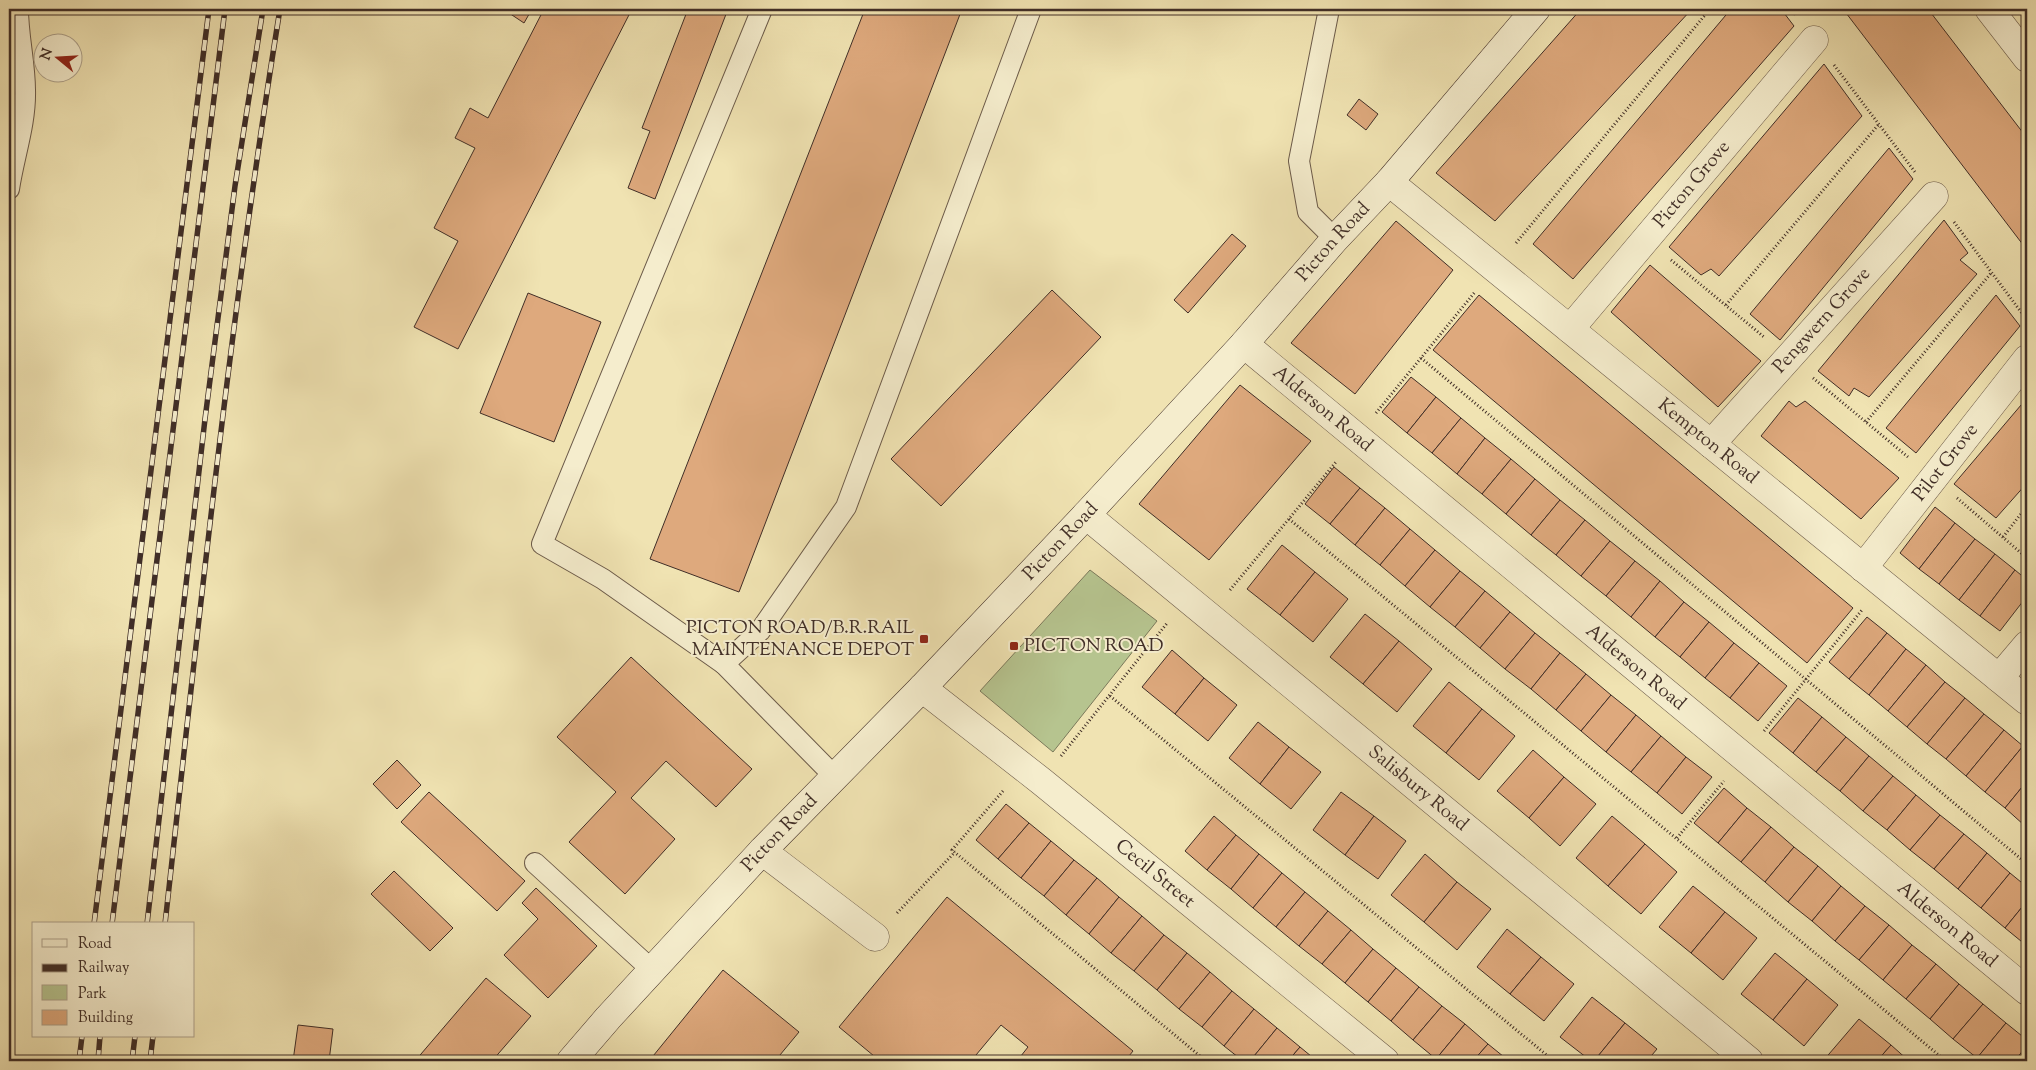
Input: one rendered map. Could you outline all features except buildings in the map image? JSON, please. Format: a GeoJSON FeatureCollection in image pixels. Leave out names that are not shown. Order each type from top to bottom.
{"type":"FeatureCollection","features":[{"type":"Feature","properties":{"kind":"street","name":"Picton Road"},"geometry":{"type":"LineString","coordinates":[[571,1061],[608,1018],[762,851],[922,688],[1086,515],[1244,344],[1334,239],[1389,182],[1536,9]]}},
{"type":"Feature","properties":{"kind":"street"},"geometry":{"type":"LineString","coordinates":[[1990,9],[2027,58]]}},
{"type":"Feature","properties":{"kind":"street","name":"Picton Grove"},"geometry":{"type":"LineString","coordinates":[[1570,329],[1814,40]]}},
{"type":"Feature","properties":{"kind":"street","name":"Kempton Road"},"geometry":{"type":"LineString","coordinates":[[1389,182],[2027,702]]}},
{"type":"Feature","properties":{"kind":"street","name":"Pengwern Grove"},"geometry":{"type":"LineString","coordinates":[[1711,444],[1934,196]]}},
{"type":"Feature","properties":{"kind":"street","name":"Alderson Road"},"geometry":{"type":"LineString","coordinates":[[1244,344],[2027,991]]}},
{"type":"Feature","properties":{"kind":"street","name":"Pilot Grove"},"geometry":{"type":"LineString","coordinates":[[1873,576],[1932,478],[2027,359]]}},
{"type":"Feature","properties":{"kind":"street","name":"Salisbury Road"},"geometry":{"type":"LineString","coordinates":[[1086,515],[1749,1061]]}},
{"type":"Feature","properties":{"kind":"street"},"geometry":{"type":"LineString","coordinates":[[1999,678],[2027,645]]}},
{"type":"Feature","properties":{"kind":"street","name":"Cecil Street"},"geometry":{"type":"LineString","coordinates":[[922,688],[1385,1061]]}},
{"type":"Feature","properties":{"kind":"street"},"geometry":{"type":"LineString","coordinates":[[762,851],[874,937]]}},
{"type":"Feature","properties":{"kind":"lane"},"geometry":{"type":"LineString","coordinates":[[9,189],[22,130],[26,89],[18,28],[18,9]]}},
{"type":"Feature","properties":{"kind":"lane"},"geometry":{"type":"LineString","coordinates":[[762,9],[542,544],[603,579],[724,664],[835,777]]}},
{"type":"Feature","properties":{"kind":"lane"},"geometry":{"type":"LineString","coordinates":[[724,664],[760,631],[846,507],[1032,9]]}},
{"type":"Feature","properties":{"kind":"lane"},"geometry":{"type":"LineString","coordinates":[[1329,9],[1299,161],[1308,212],[1334,239]]}},
{"type":"Feature","properties":{"kind":"lane"},"geometry":{"type":"LineString","coordinates":[[535,863],[652,970]]}},
{"type":"Feature","properties":{"kind":"path"},"geometry":{"type":"LineString","coordinates":[[1208,616],[1710,9]]}},
{"type":"Feature","properties":{"kind":"path"},"geometry":{"type":"LineString","coordinates":[[1790,9],[2027,320]]}},
{"type":"Feature","properties":{"kind":"path"},"geometry":{"type":"LineString","coordinates":[[1726,306],[1879,124]]}},
{"type":"Feature","properties":{"kind":"path"},"geometry":{"type":"LineString","coordinates":[[1646,239],[2027,558]]}},
{"type":"Feature","properties":{"kind":"path"},"geometry":{"type":"LineString","coordinates":[[1866,422],[1992,272]]}},
{"type":"Feature","properties":{"kind":"path"},"geometry":{"type":"LineString","coordinates":[[1421,358],[2027,864]]}},
{"type":"Feature","properties":{"kind":"path"},"geometry":{"type":"LineString","coordinates":[[2003,537],[2027,506]]}},
{"type":"Feature","properties":{"kind":"path"},"geometry":{"type":"LineString","coordinates":[[1289,519],[1946,1061]]}},
{"type":"Feature","properties":{"kind":"path"},"geometry":{"type":"LineString","coordinates":[[1678,838],[1806,680],[1873,576]]}},
{"type":"Feature","properties":{"kind":"path"},"geometry":{"type":"LineString","coordinates":[[874,937],[954,852],[952,850],[1032,775],[1110,696],[1187,598]]}},
{"type":"Feature","properties":{"kind":"path"},"geometry":{"type":"LineString","coordinates":[[1110,696],[1554,1061]]}},
{"type":"Feature","properties":{"kind":"path"},"geometry":{"type":"LineString","coordinates":[[954,852],[1206,1061]]}},
{"type":"Feature","properties":{"kind":"green space"},"geometry":{"type":"Polygon","coordinates":[[[1090,570],[1157,621],[1053,752],[980,691],[1090,570]]]}},
{"type":"Feature","properties":{"kind":"railway"},"geometry":{"type":"LineString","coordinates":[[94,922],[209,9]]}},
{"type":"Feature","properties":{"kind":"railway"},"geometry":{"type":"LineString","coordinates":[[112,922],[225,9]]}},
{"type":"Feature","properties":{"kind":"railway"},"geometry":{"type":"LineString","coordinates":[[147,922],[205,419],[235,186],[263,9]]}},
{"type":"Feature","properties":{"kind":"railway"},"geometry":{"type":"LineString","coordinates":[[165,922],[203,580],[231,351],[262,123],[280,9]]}},
{"type":"Feature","properties":{"kind":"railway"},"geometry":{"type":"LineString","coordinates":[[79,1061],[82,1038]]}},
{"type":"Feature","properties":{"kind":"railway"},"geometry":{"type":"LineString","coordinates":[[98,1061],[100,1038]]}},
{"type":"Feature","properties":{"kind":"railway"},"geometry":{"type":"LineString","coordinates":[[132,1061],[135,1038]]}},
{"type":"Feature","properties":{"kind":"railway"},"geometry":{"type":"LineString","coordinates":[[150,1061],[153,1038]]}},
{"type":"Feature","properties":{"kind":"place","name":"PICTON ROAD/B.R.RAIL MAINTENANCE DEPOT"},"geometry":{"type":"Point","coordinates":[924,639]}},
{"type":"Feature","properties":{"kind":"place","name":"PICTON ROAD"},"geometry":{"type":"Point","coordinates":[1014,646]}}]}
